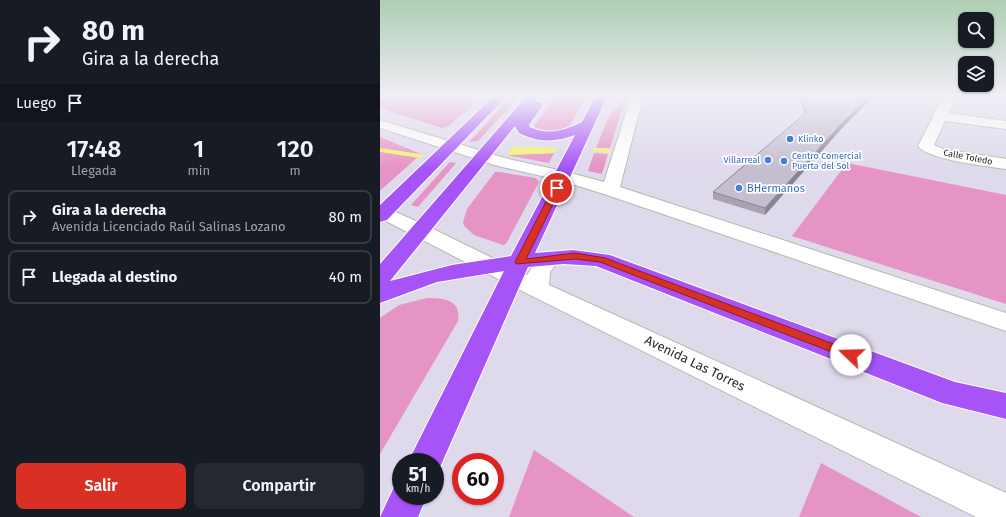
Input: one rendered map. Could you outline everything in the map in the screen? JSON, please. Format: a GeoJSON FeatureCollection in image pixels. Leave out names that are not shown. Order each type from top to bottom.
{"type":"FeatureCollection","features":[{"type":"Feature","properties":{"kind":"main road"},"geometry":{"type":"LineString","coordinates":[[381,214],[475,121]]}},
{"type":"Feature","properties":{"kind":"main road"},"geometry":{"type":"LineString","coordinates":[[380,279],[512,121]]}},
{"type":"Feature","properties":{"kind":"main road"},"geometry":{"type":"LineString","coordinates":[[525,121],[522,125],[524,130],[528,133],[540,136],[562,134],[587,121]]}},
{"type":"Feature","properties":{"kind":"main road"},"geometry":{"type":"LineString","coordinates":[[429,453],[507,268],[563,176],[590,121]]}},
{"type":"Feature","properties":{"kind":"main road"},"geometry":{"type":"LineString","coordinates":[[610,190],[630,121]]}},
{"type":"Feature","properties":{"kind":"main road","name":"Calle Toledo"},"geometry":{"type":"LineString","coordinates":[[937,121],[926,144],[931,150],[1006,164]]}},
{"type":"Feature","properties":{"kind":"main road"},"geometry":{"type":"LineString","coordinates":[[977,121],[1006,125]]}},
{"type":"Feature","properties":{"kind":"main road"},"geometry":{"type":"LineString","coordinates":[[380,124],[483,157],[563,176],[610,190],[1006,322]]}},
{"type":"Feature","properties":{"kind":"main road","name":"Avenida Las Torres"},"geometry":{"type":"LineString","coordinates":[[381,214],[507,268],[538,289],[1006,512]]}},
{"type":"Feature","properties":{"kind":"main road"},"geometry":{"type":"LineString","coordinates":[[380,295],[427,278],[507,268],[549,259],[575,256],[602,260],[953,394],[1006,406]]}},
{"type":"Feature","properties":{"kind":"main road"},"geometry":{"type":"LineString","coordinates":[[538,289],[536,278],[540,268],[549,259]]}},
{"type":"Feature","properties":{"kind":"main road"},"geometry":{"type":"LineString","coordinates":[[399,517],[405,505]]}},
{"type":"Feature","properties":{"kind":"shaded area"},"geometry":{"type":"Polygon","coordinates":[[[421,121],[454,121],[449,126],[442,128],[421,121]]]}},
{"type":"Feature","properties":{"kind":"shaded area"},"geometry":{"type":"Polygon","coordinates":[[[488,121],[497,121],[478,141],[469,142],[488,121]]]}},
{"type":"Feature","properties":{"kind":"shaded area"},"geometry":{"type":"Polygon","coordinates":[[[538,121],[572,121],[569,127],[552,131],[539,130],[535,128],[538,121]]]}},
{"type":"Feature","properties":{"kind":"shaded area"},"geometry":{"type":"Polygon","coordinates":[[[607,121],[618,121],[610,148],[596,148],[607,121]]]}},
{"type":"Feature","properties":{"kind":"shaded area"},"geometry":{"type":"Polygon","coordinates":[[[380,137],[421,154],[381,190],[380,190],[380,137]]]}},
{"type":"Feature","properties":{"kind":"shaded area"},"geometry":{"type":"Polygon","coordinates":[[[513,147],[557,148],[554,153],[507,155],[513,147]]]}},
{"type":"Feature","properties":{"kind":"shaded area"},"geometry":{"type":"Polygon","coordinates":[[[554,153],[549,163],[507,155],[554,153]]]}},
{"type":"Feature","properties":{"kind":"shaded area"},"geometry":{"type":"Polygon","coordinates":[[[594,153],[608,154],[602,174],[588,171],[594,153]]]}},
{"type":"Feature","properties":{"kind":"shaded area"},"geometry":{"type":"Polygon","coordinates":[[[450,162],[456,163],[418,207],[411,205],[450,162]]]}},
{"type":"Feature","properties":{"kind":"shaded area"},"geometry":{"type":"Polygon","coordinates":[[[847,163],[1006,195],[1006,304],[792,236],[847,163]]]}},
{"type":"Feature","properties":{"kind":"shaded area"},"geometry":{"type":"Polygon","coordinates":[[[495,172],[536,178],[539,182],[506,244],[503,245],[474,235],[464,226],[463,222],[467,209],[495,172]]]}},
{"type":"Feature","properties":{"kind":"shaded area"},"geometry":{"type":"Polygon","coordinates":[[[427,298],[446,300],[454,304],[457,309],[458,321],[380,454],[380,318],[399,305],[427,298]]]}},
{"type":"Feature","properties":{"kind":"shaded area"},"geometry":{"type":"Polygon","coordinates":[[[534,450],[634,517],[509,517],[534,450]]]}},
{"type":"Feature","properties":{"kind":"shaded area"},"geometry":{"type":"Polygon","coordinates":[[[821,463],[921,517],[799,517],[821,463]]]}},
{"type":"Feature","properties":{"kind":"building","name":"Centro Comercial Puerta del Sol"},"geometry":{"type":"Polygon","coordinates":[[[796,121],[844,121],[765,208],[713,192],[796,121]]]}},
{"type":"Feature","properties":{"kind":"waterway"},"geometry":{"type":"LineString","coordinates":[[380,150],[420,156]]}},
{"type":"Feature","properties":{"kind":"waterway"},"geometry":{"type":"LineString","coordinates":[[595,150],[609,151]]}},
{"type":"Feature","properties":{"kind":"place","name":"Klinko"},"geometry":{"type":"Point","coordinates":[790,139]}},
{"type":"Feature","properties":{"kind":"place","name":"Villarreal"},"geometry":{"type":"Point","coordinates":[768,160]}},
{"type":"Feature","properties":{"kind":"place","name":"Centro Comercial Puerta del Sol"},"geometry":{"type":"Point","coordinates":[784,161]}},
{"type":"Feature","properties":{"kind":"place","name":"BHermanos"},"geometry":{"type":"Point","coordinates":[739,188]}},
{"type":"Feature","properties":{"kind":"route"},"geometry":{"type":"LineString","coordinates":[[557,188],[520,262],[575,256],[586,256],[602,260],[851,355]]}}]}
